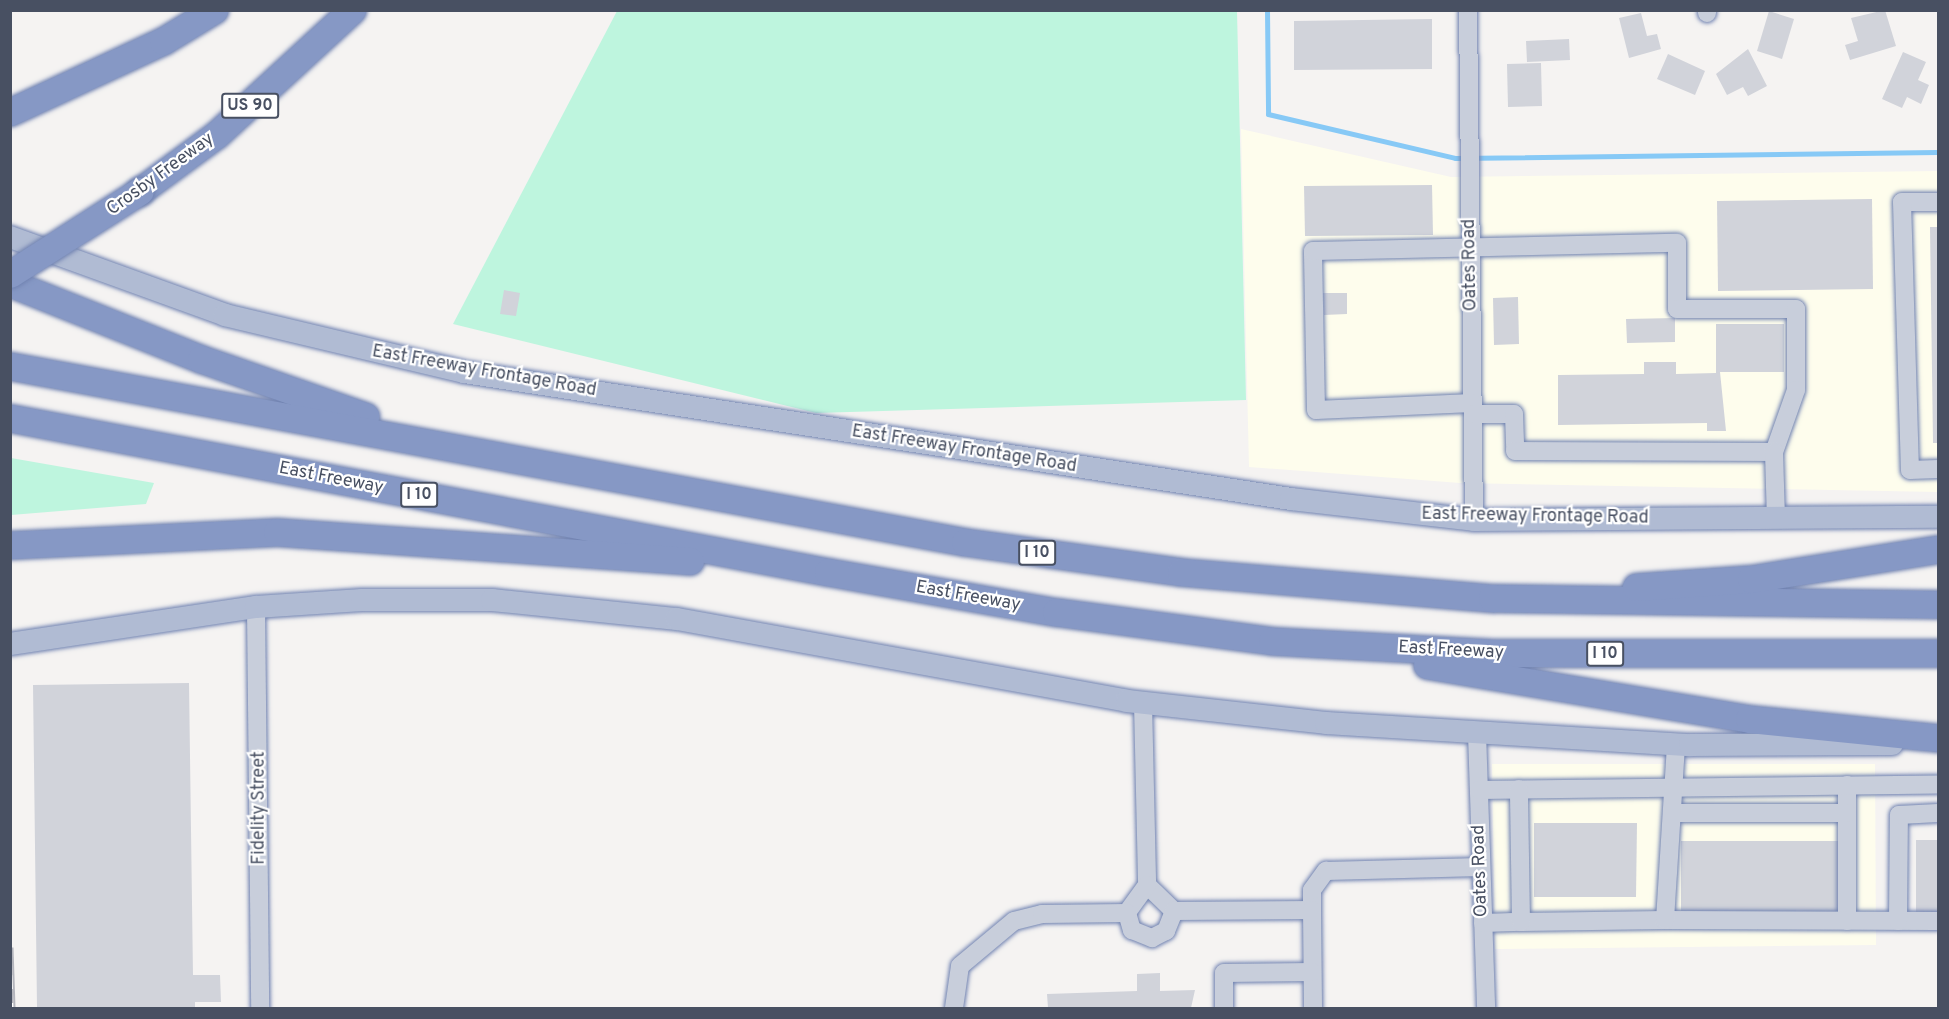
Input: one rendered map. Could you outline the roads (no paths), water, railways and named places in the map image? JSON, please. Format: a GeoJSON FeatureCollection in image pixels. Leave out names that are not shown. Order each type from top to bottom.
{"type":"FeatureCollection","features":[{"type":"Feature","properties":{"kind":"highway"},"geometry":{"type":"LineString","coordinates":[[10,112],[51,96],[214,10]]}},
{"type":"Feature","properties":{"kind":"highway","name":"Crosby Freeway"},"geometry":{"type":"LineString","coordinates":[[10,274],[140,191],[225,128],[352,10]]}},
{"type":"Feature","properties":{"kind":"highway"},"geometry":{"type":"LineString","coordinates":[[10,283],[323,404],[587,473]]}},
{"type":"Feature","properties":{"kind":"highway","name":"I 10"},"geometry":{"type":"LineString","coordinates":[[10,366],[587,473],[1036,553],[1273,582],[1492,598],[1938,604]]}},
{"type":"Feature","properties":{"kind":"highway","name":"East Freeway"},"geometry":{"type":"LineString","coordinates":[[10,418],[828,572],[1056,612],[1272,641],[1493,653],[1938,653]]}},
{"type":"Feature","properties":{"kind":"highway"},"geometry":{"type":"LineString","coordinates":[[10,545],[277,532],[828,572]]}},
{"type":"Feature","properties":{"kind":"highway"},"geometry":{"type":"LineString","coordinates":[[1492,598],[1751,579],[1938,549]]}},
{"type":"Feature","properties":{"kind":"highway"},"geometry":{"type":"LineString","coordinates":[[1272,641],[1749,719],[1938,738]]}},
{"type":"Feature","properties":{"kind":"main road","name":"East Freeway Frontage Road"},"geometry":{"type":"LineString","coordinates":[[10,237],[225,315],[464,372],[1291,500],[1474,520],[1938,517]]}},
{"type":"Feature","properties":{"kind":"main road"},"geometry":{"type":"LineString","coordinates":[[10,644],[256,607],[385,600],[588,607],[1143,703],[1477,733],[1676,744],[1938,744]]}},
{"type":"Feature","properties":{"kind":"street","name":"Oates Road"},"geometry":{"type":"LineString","coordinates":[[1468,10],[1474,520]]}},
{"type":"Feature","properties":{"kind":"street"},"geometry":{"type":"LineString","coordinates":[[1938,202],[1902,202],[1910,470],[1938,469]]}},
{"type":"Feature","properties":{"kind":"street"},"geometry":{"type":"LineString","coordinates":[[1774,452],[1515,451],[1514,414],[1473,409],[1316,410],[1313,251],[1677,243],[1677,309],[1796,309],[1796,390],[1774,452],[1776,518]]}},
{"type":"Feature","properties":{"kind":"street","name":"Fidelity Street"},"geometry":{"type":"LineString","coordinates":[[256,607],[260,1008]]}},
{"type":"Feature","properties":{"kind":"street"},"geometry":{"type":"LineString","coordinates":[[1127,913],[1147,885],[1143,703]]}},
{"type":"Feature","properties":{"kind":"street","name":"Oates Road"},"geometry":{"type":"LineString","coordinates":[[1477,733],[1486,1008]]}},
{"type":"Feature","properties":{"kind":"street"},"geometry":{"type":"LineString","coordinates":[[1665,920],[1676,744]]}},
{"type":"Feature","properties":{"kind":"street"},"geometry":{"type":"LineString","coordinates":[[1910,784],[1911,814]]}},
{"type":"Feature","properties":{"kind":"street"},"geometry":{"type":"LineString","coordinates":[[1479,790],[1938,784]]}},
{"type":"Feature","properties":{"kind":"street"},"geometry":{"type":"LineString","coordinates":[[1847,785],[1847,921]]}},
{"type":"Feature","properties":{"kind":"street"},"geometry":{"type":"LineString","coordinates":[[1519,789],[1521,922]]}},
{"type":"Feature","properties":{"kind":"street"},"geometry":{"type":"LineString","coordinates":[[1672,813],[1847,813]]}},
{"type":"Feature","properties":{"kind":"street"},"geometry":{"type":"LineString","coordinates":[[1898,921],[1899,815],[1938,813]]}},
{"type":"Feature","properties":{"kind":"street"},"geometry":{"type":"LineString","coordinates":[[1313,1008],[1312,890],[1326,871],[1481,867]]}},
{"type":"Feature","properties":{"kind":"street"},"geometry":{"type":"LineString","coordinates":[[1147,885],[1174,911],[1312,910]]}},
{"type":"Feature","properties":{"kind":"street"},"geometry":{"type":"LineString","coordinates":[[1127,913],[1132,930],[1152,938],[1166,931],[1174,911]]}},
{"type":"Feature","properties":{"kind":"street"},"geometry":{"type":"LineString","coordinates":[[954,1008],[960,966],[1014,921],[1042,914],[1127,913]]}},
{"type":"Feature","properties":{"kind":"street"},"geometry":{"type":"LineString","coordinates":[[1483,923],[1665,920],[1938,921]]}},
{"type":"Feature","properties":{"kind":"street"},"geometry":{"type":"LineString","coordinates":[[1224,1008],[1224,973],[1312,972]]}},
{"type":"Feature","properties":{"kind":"waterway"},"geometry":{"type":"LineString","coordinates":[[1267,10],[1268,114],[1455,158],[1938,152]]}},
{"type":"Feature","properties":{"kind":"railway"},"geometry":{"type":"LineString","coordinates":[[10,947],[12,1008]]}}]}
